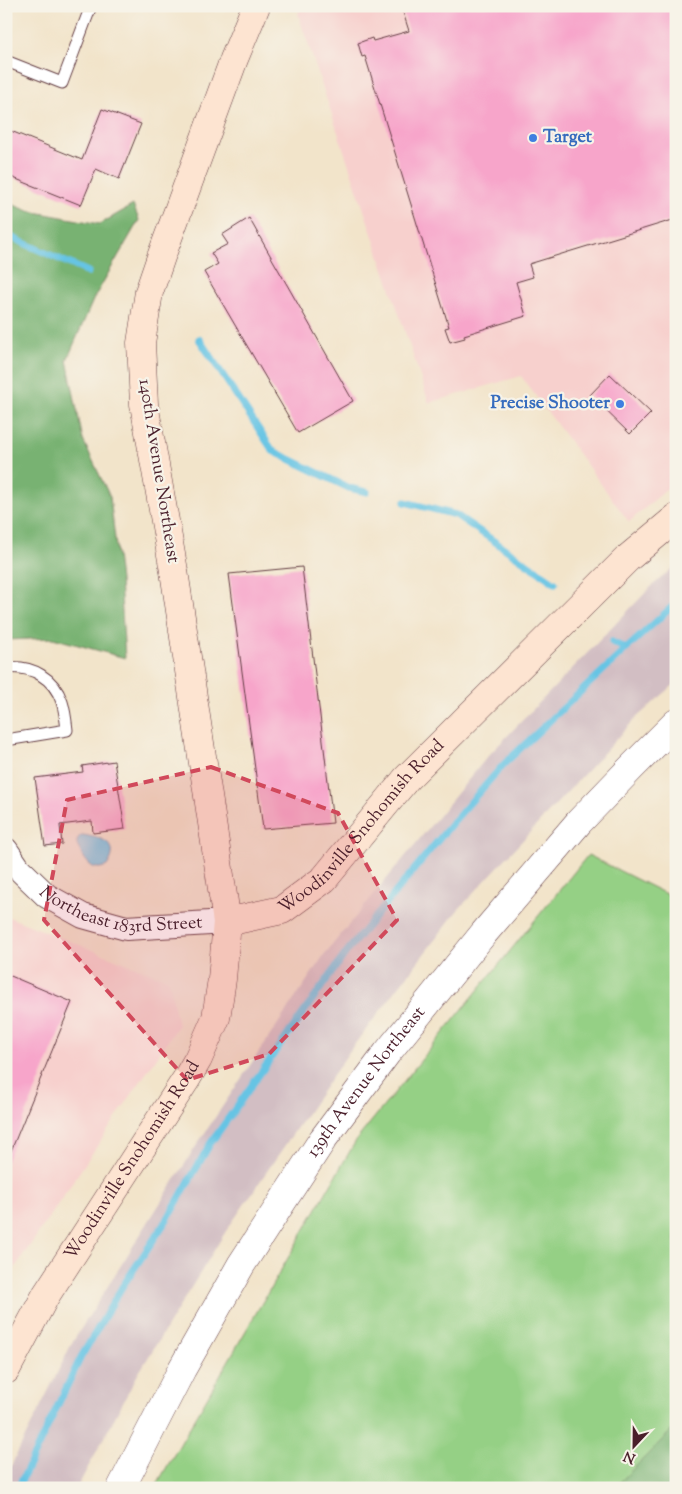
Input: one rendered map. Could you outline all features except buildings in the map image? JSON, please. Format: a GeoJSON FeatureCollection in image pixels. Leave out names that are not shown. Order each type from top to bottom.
{"type":"FeatureCollection","features":[{"type":"Feature","properties":{"kind":"main road","name":"140th Avenue Northeast"},"geometry":{"type":"LineString","coordinates":[[227,922],[174,571],[144,404],[141,343],[149,292],[234,59],[256,6]]}},
{"type":"Feature","properties":{"kind":"main road","name":"Woodinville Snohomish Road"},"geometry":{"type":"LineString","coordinates":[[6,1370],[46,1295],[198,1059],[216,1018],[222,979],[227,922],[282,910],[324,879],[407,778],[628,558],[676,518]]}},
{"type":"Feature","properties":{"kind":"street","name":"139th Avenue Northeast"},"geometry":{"type":"LineString","coordinates":[[121,1488],[182,1369],[241,1265],[323,1139],[387,1053],[579,822],[676,723]]}},
{"type":"Feature","properties":{"kind":"street","name":"Northeast 183rd Street"},"geometry":{"type":"LineString","coordinates":[[6,850],[19,869],[47,896],[83,916],[126,928],[227,922]]}},
{"type":"Feature","properties":{"kind":"lane"},"geometry":{"type":"LineString","coordinates":[[6,61],[62,83],[91,6]]}},
{"type":"Feature","properties":{"kind":"lane"},"geometry":{"type":"LineString","coordinates":[[6,668],[33,670],[51,682],[62,702],[67,730],[6,740]]}},
{"type":"Feature","properties":{"kind":"highlighted area"},"geometry":{"type":"Polygon","coordinates":[[[211,767],[338,813],[397,920],[269,1054],[187,1080],[44,920],[67,800],[211,767]]]}},
{"type":"Feature","properties":{"kind":"shaded area"},"geometry":{"type":"Polygon","coordinates":[[[302,6],[676,6],[676,481],[629,522],[521,376],[429,403],[298,14],[302,6]]]}},
{"type":"Feature","properties":{"kind":"shaded area"},"geometry":{"type":"Polygon","coordinates":[[[676,565],[676,683],[636,718],[457,911],[351,1049],[226,1231],[138,1374],[77,1488],[6,1488],[6,1476],[72,1343],[200,1140],[324,955],[488,756],[651,587],[676,565]]]}},
{"type":"Feature","properties":{"kind":"shaded area"},"geometry":{"type":"Polygon","coordinates":[[[6,916],[169,980],[178,1026],[6,1281],[6,916]]]}},
{"type":"Feature","properties":{"kind":"green space"},"geometry":{"type":"Polygon","coordinates":[[[6,202],[29,211],[100,224],[133,205],[139,220],[94,298],[67,360],[83,440],[110,497],[120,580],[125,658],[53,638],[6,640],[6,202]]]}},
{"type":"Feature","properties":{"kind":"green space"},"geometry":{"type":"Polygon","coordinates":[[[588,855],[676,899],[676,1426],[614,1488],[165,1488],[157,1484],[357,1139],[588,855]]]}},
{"type":"Feature","properties":{"kind":"green space"},"geometry":{"type":"Polygon","coordinates":[[[676,1426],[676,1488],[614,1488],[676,1426]]]}},
{"type":"Feature","properties":{"kind":"water"},"geometry":{"type":"Polygon","coordinates":[[[81,835],[99,838],[108,843],[111,847],[112,855],[107,866],[98,868],[91,866],[86,861],[77,845],[77,839],[81,835]]]}},
{"type":"Feature","properties":{"kind":"waterway"},"geometry":{"type":"LineString","coordinates":[[6,235],[88,272]]}},
{"type":"Feature","properties":{"kind":"waterway"},"geometry":{"type":"LineString","coordinates":[[199,339],[273,451],[349,488],[367,492]]}},
{"type":"Feature","properties":{"kind":"waterway"},"geometry":{"type":"LineString","coordinates":[[405,502],[456,515],[555,583]]}},
{"type":"Feature","properties":{"kind":"waterway"},"geometry":{"type":"LineString","coordinates":[[612,642],[626,649],[676,603]]}},
{"type":"Feature","properties":{"kind":"waterway"},"geometry":{"type":"LineString","coordinates":[[18,1488],[81,1357],[122,1287],[168,1218],[210,1144],[348,950],[454,821],[504,764],[626,649]]}},
{"type":"Feature","properties":{"kind":"waterway"},"geometry":{"type":"LineString","coordinates":[[671,1488],[676,1484]]}},
{"type":"Feature","properties":{"kind":"place","name":"Target"},"geometry":{"type":"Point","coordinates":[533,138]}},
{"type":"Feature","properties":{"kind":"place","name":"Precise Shooter"},"geometry":{"type":"Point","coordinates":[620,404]}}]}
